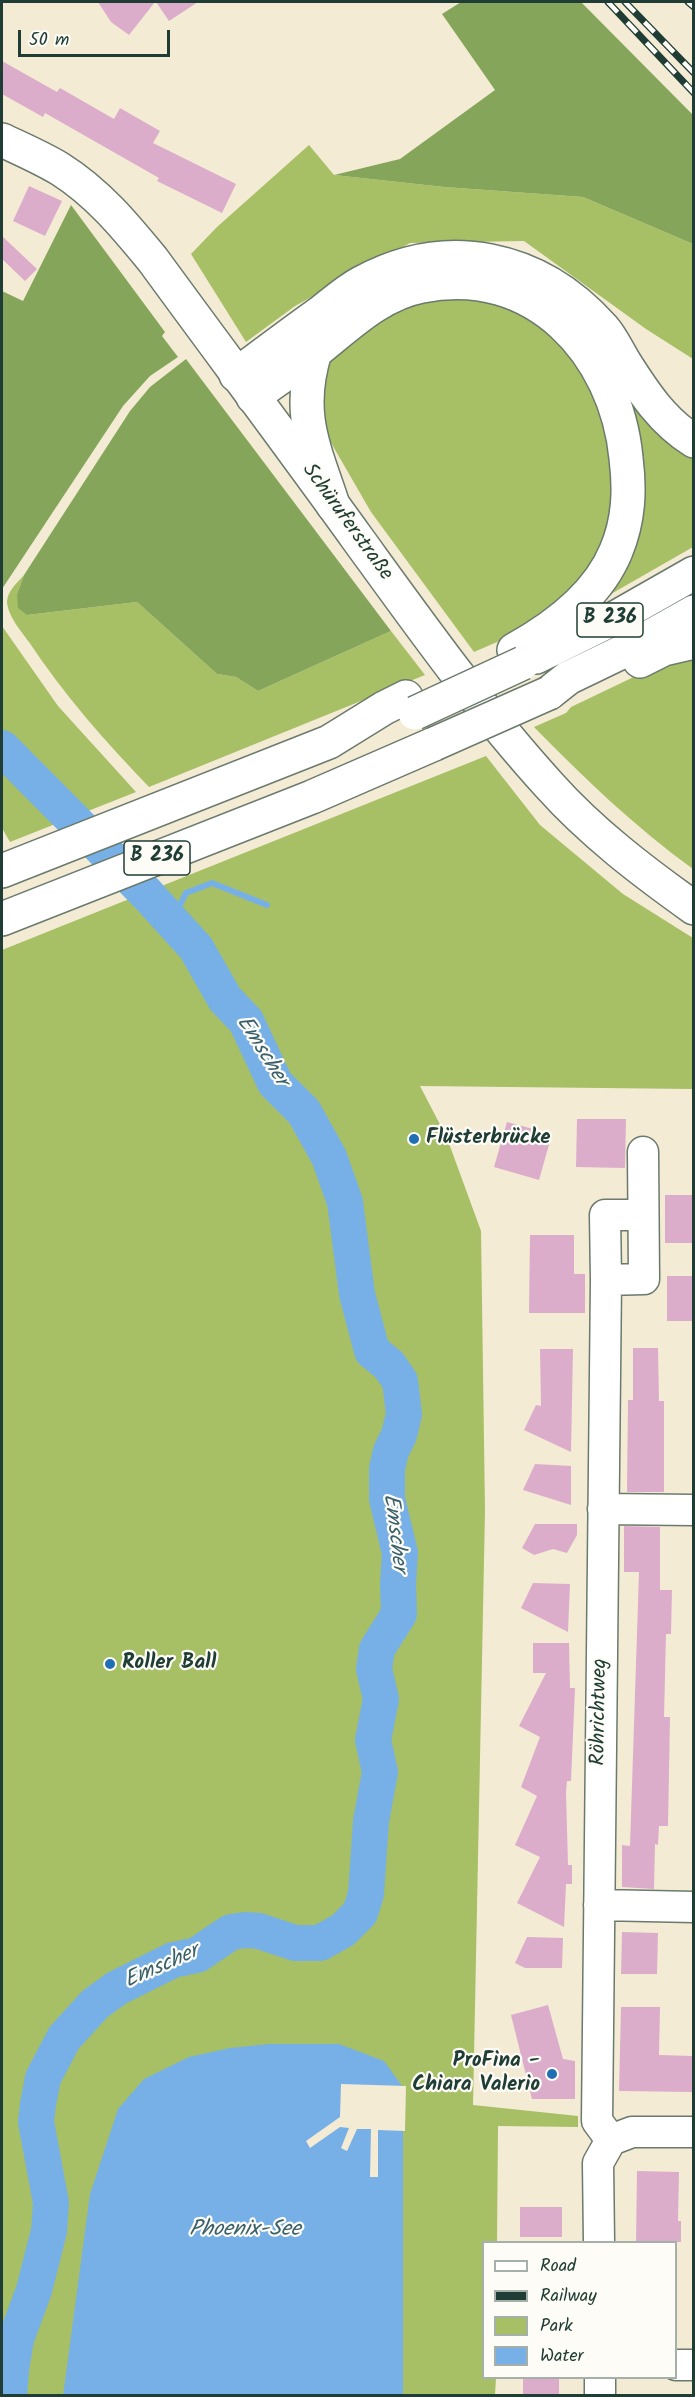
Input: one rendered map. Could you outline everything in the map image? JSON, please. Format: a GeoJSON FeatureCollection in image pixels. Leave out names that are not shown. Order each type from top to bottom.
{"type":"FeatureCollection","features":[{"type":"Feature","properties":{"kind":"main road","name":"Schüruferstraße"},"geometry":{"type":"LineString","coordinates":[[2,140],[59,168],[88,189],[120,220],[158,268],[424,630],[549,786],[596,832],[651,878],[693,908]]}},
{"type":"Feature","properties":{"kind":"main road"},"geometry":{"type":"LineString","coordinates":[[244,386],[359,284],[392,269],[434,259],[490,261],[526,271],[557,286],[583,306],[606,331],[655,408],[677,430],[693,441]]}},
{"type":"Feature","properties":{"kind":"main road"},"geometry":{"type":"LineString","coordinates":[[244,386],[315,352],[391,296],[420,286],[448,282],[473,283],[525,297],[548,311],[568,328],[588,350],[616,408],[625,442],[629,483],[627,520],[616,552],[604,573],[591,589],[519,657]]}},
{"type":"Feature","properties":{"kind":"main road"},"geometry":{"type":"LineString","coordinates":[[315,352],[306,391],[307,414],[313,445],[333,505]]}},
{"type":"Feature","properties":{"kind":"main road","name":"B 236"},"geometry":{"type":"LineString","coordinates":[[2,872],[329,742],[384,708],[410,705],[615,618],[693,573]]}},
{"type":"Feature","properties":{"kind":"main road","name":"B 236"},"geometry":{"type":"LineString","coordinates":[[2,919],[312,797],[549,693],[568,678],[628,649],[693,612]]}},
{"type":"Feature","properties":{"kind":"main road"},"geometry":{"type":"LineString","coordinates":[[549,693],[596,682],[664,649],[693,642]]}},
{"type":"Feature","properties":{"kind":"street","name":"Röhrichtweg"},"geometry":{"type":"LineString","coordinates":[[611,2140],[597,2121],[605,1215],[643,1215],[643,1152]]}},
{"type":"Feature","properties":{"kind":"street"},"geometry":{"type":"LineString","coordinates":[[603,1509],[693,1510]]}},
{"type":"Feature","properties":{"kind":"street"},"geometry":{"type":"LineString","coordinates":[[599,1905],[693,1907]]}},
{"type":"Feature","properties":{"kind":"street"},"geometry":{"type":"LineString","coordinates":[[599,2241],[598,2163],[611,2140],[632,2132],[693,2132]]}},
{"type":"Feature","properties":{"kind":"street"},"geometry":{"type":"LineString","coordinates":[[677,2365],[693,2365]]}},
{"type":"Feature","properties":{"kind":"street"},"geometry":{"type":"LineString","coordinates":[[600,2379],[600,2396]]}},
{"type":"Feature","properties":{"kind":"green space"},"geometry":{"type":"Polygon","coordinates":[[[461,2],[581,2],[693,115],[693,244],[583,197],[444,187],[334,175],[400,159],[495,90],[442,14],[461,2]]]}},
{"type":"Feature","properties":{"kind":"green space"},"geometry":{"type":"Polygon","coordinates":[[[309,145],[334,175],[444,187],[583,197],[693,244],[693,359],[646,329],[524,241],[410,243],[295,306],[246,342],[191,254],[217,227],[309,145]]]}},
{"type":"Feature","properties":{"kind":"green space"},"geometry":{"type":"Polygon","coordinates":[[[71,205],[165,332],[162,336],[178,357],[150,376],[123,406],[2,589],[2,291],[23,301],[71,205]]]}},
{"type":"Feature","properties":{"kind":"green space"},"geometry":{"type":"Polygon","coordinates":[[[471,292],[551,324],[606,410],[616,506],[585,584],[504,639],[474,652],[371,512],[321,421],[322,362],[390,308],[471,292]]]}},
{"type":"Feature","properties":{"kind":"green space"},"geometry":{"type":"Polygon","coordinates":[[[186,359],[391,631],[258,691],[236,677],[217,674],[137,602],[27,615],[18,608],[17,594],[24,575],[130,411],[150,387],[186,359]]]}},
{"type":"Feature","properties":{"kind":"green space"},"geometry":{"type":"Polygon","coordinates":[[[615,372],[693,453],[693,547],[597,602],[615,578],[615,372]]]}},
{"type":"Feature","properties":{"kind":"green space"},"geometry":{"type":"Polygon","coordinates":[[[24,575],[17,594],[27,615],[137,602],[217,674],[236,677],[258,691],[391,631],[425,675],[149,787],[71,699],[12,618],[7,598],[24,575]]]}},
{"type":"Feature","properties":{"kind":"green space"},"geometry":{"type":"Polygon","coordinates":[[[2,626],[58,706],[136,792],[10,842],[2,828],[2,626]]]}},
{"type":"Feature","properties":{"kind":"green space"},"geometry":{"type":"Polygon","coordinates":[[[693,655],[693,869],[610,801],[534,727],[665,662],[693,655]]]}},
{"type":"Feature","properties":{"kind":"green space"},"geometry":{"type":"Polygon","coordinates":[[[486,756],[540,825],[623,894],[693,938],[693,1089],[420,1086],[447,1138],[481,1231],[485,1511],[473,2105],[578,2116],[578,2127],[498,2126],[497,2241],[482,2241],[482,2379],[496,2379],[495,2395],[2,2396],[2,950],[486,756]]]}},
{"type":"Feature","properties":{"kind":"water","name":"Phoenix-See"},"geometry":{"type":"Polygon","coordinates":[[[269,2044],[339,2044],[384,2061],[403,2087],[403,2395],[63,2396],[90,2194],[118,2109],[144,2079],[189,2057],[230,2048],[269,2044]]]}},
{"type":"Feature","properties":{"kind":"pier"},"geometry":{"type":"Polygon","coordinates":[[[341,2084],[406,2086],[405,2131],[378,2130],[378,2177],[370,2177],[371,2129],[357,2129],[347,2151],[341,2148],[349,2128],[340,2127],[310,2148],[306,2141],[340,2117],[341,2084]]]}},
{"type":"Feature","properties":{"kind":"building"},"geometry":{"type":"Polygon","coordinates":[[[98,2],[155,2],[129,35],[111,22],[98,2]]]}},
{"type":"Feature","properties":{"kind":"building"},"geometry":{"type":"Polygon","coordinates":[[[156,2],[198,2],[169,21],[156,2]]]}},
{"type":"Feature","properties":{"kind":"building"},"geometry":{"type":"Polygon","coordinates":[[[2,61],[57,92],[60,88],[114,119],[120,108],[160,131],[153,143],[236,184],[222,213],[157,181],[159,178],[45,113],[43,117],[2,94],[2,61]]]}},
{"type":"Feature","properties":{"kind":"building"},"geometry":{"type":"Polygon","coordinates":[[[29,186],[62,201],[45,236],[13,221],[29,186]]]}},
{"type":"Feature","properties":{"kind":"building"},"geometry":{"type":"Polygon","coordinates":[[[2,236],[37,269],[25,281],[2,259],[2,236]]]}},
{"type":"Feature","properties":{"kind":"building"},"geometry":{"type":"Polygon","coordinates":[[[577,1119],[626,1119],[625,1168],[576,1167],[577,1119]]]}},
{"type":"Feature","properties":{"kind":"building"},"geometry":{"type":"Polygon","coordinates":[[[507,1122],[552,1134],[539,1180],[494,1167],[507,1122]]]}},
{"type":"Feature","properties":{"kind":"building"},"geometry":{"type":"Polygon","coordinates":[[[665,1195],[693,1195],[693,1243],[665,1243],[665,1195]]]}},
{"type":"Feature","properties":{"kind":"building"},"geometry":{"type":"Polygon","coordinates":[[[530,1235],[574,1235],[574,1274],[585,1274],[585,1313],[529,1313],[530,1235]]]}},
{"type":"Feature","properties":{"kind":"building"},"geometry":{"type":"Polygon","coordinates":[[[667,1276],[693,1276],[693,1321],[667,1321],[667,1276]]]}},
{"type":"Feature","properties":{"kind":"building"},"geometry":{"type":"Polygon","coordinates":[[[633,1348],[658,1348],[659,1401],[664,1401],[664,1492],[627,1492],[628,1400],[633,1400],[633,1348]]]}},
{"type":"Feature","properties":{"kind":"building"},"geometry":{"type":"Polygon","coordinates":[[[540,1349],[573,1349],[571,1452],[524,1430],[536,1405],[541,1406],[540,1349]]]}},
{"type":"Feature","properties":{"kind":"building"},"geometry":{"type":"Polygon","coordinates":[[[535,1464],[571,1466],[571,1505],[523,1490],[535,1464]]]}},
{"type":"Feature","properties":{"kind":"building"},"geometry":{"type":"Polygon","coordinates":[[[535,1524],[577,1524],[577,1535],[567,1553],[553,1549],[534,1555],[522,1548],[535,1524]]]}},
{"type":"Feature","properties":{"kind":"building"},"geometry":{"type":"Polygon","coordinates":[[[624,1526],[660,1527],[660,1590],[672,1590],[671,1634],[666,1634],[664,1717],[670,1717],[668,1826],[659,1826],[658,1845],[655,1844],[654,1889],[622,1887],[622,1845],[630,1846],[639,1572],[624,1572],[624,1526]]]}},
{"type":"Feature","properties":{"kind":"building"},"geometry":{"type":"Polygon","coordinates":[[[533,1583],[570,1584],[568,1632],[521,1608],[533,1583]]]}},
{"type":"Feature","properties":{"kind":"building"},"geometry":{"type":"Polygon","coordinates":[[[533,1643],[569,1643],[570,1688],[575,1688],[571,1781],[567,1781],[566,1792],[568,1865],[572,1865],[572,1884],[566,1884],[564,1927],[517,1903],[540,1857],[515,1845],[537,1796],[521,1787],[540,1737],[519,1726],[546,1673],[533,1673],[533,1643]]]}},
{"type":"Feature","properties":{"kind":"building"},"geometry":{"type":"Polygon","coordinates":[[[622,1932],[658,1933],[657,1974],[621,1974],[622,1932]]]}},
{"type":"Feature","properties":{"kind":"building"},"geometry":{"type":"Polygon","coordinates":[[[527,1937],[563,1938],[562,1968],[525,1968],[515,1963],[527,1937]]]}},
{"type":"Feature","properties":{"kind":"building"},"geometry":{"type":"Polygon","coordinates":[[[548,2005],[563,2059],[575,2061],[575,2099],[532,2099],[511,2015],[548,2005]]]}},
{"type":"Feature","properties":{"kind":"building"},"geometry":{"type":"Polygon","coordinates":[[[621,2007],[660,2007],[659,2055],[693,2056],[693,2092],[619,2091],[621,2007]]]}},
{"type":"Feature","properties":{"kind":"building"},"geometry":{"type":"Polygon","coordinates":[[[637,2171],[679,2172],[678,2221],[681,2221],[681,2242],[636,2241],[637,2171]]]}},
{"type":"Feature","properties":{"kind":"building"},"geometry":{"type":"Polygon","coordinates":[[[520,2207],[562,2207],[562,2237],[520,2237],[520,2207]]]}},
{"type":"Feature","properties":{"kind":"building"},"geometry":{"type":"Polygon","coordinates":[[[523,2379],[559,2379],[559,2396],[523,2396],[523,2379]]]}},
{"type":"Feature","properties":{"kind":"waterway","name":"Emscher"},"geometry":{"type":"LineString","coordinates":[[2,748],[147,894],[196,948],[225,999],[246,1021],[275,1083],[304,1112],[329,1157],[345,1202],[357,1294],[372,1351],[389,1365],[400,1381],[404,1414],[387,1469],[387,1499],[400,1553],[399,1614],[377,1649],[374,1669],[381,1699],[373,1740],[380,1772],[371,1821],[366,1894],[360,1913],[343,1930],[320,1943],[295,1943],[259,1931],[231,1932],[197,1955],[173,1960],[117,1988],[95,2004],[64,2038],[43,2078],[38,2104],[36,2122],[51,2203],[49,2231],[34,2290],[16,2339],[9,2396]]}},
{"type":"Feature","properties":{"kind":"waterway"},"geometry":{"type":"LineString","coordinates":[[172,920],[186,893],[212,883],[267,905]]}},
{"type":"Feature","properties":{"kind":"railway"},"geometry":{"type":"LineString","coordinates":[[608,2],[694,93]]}},
{"type":"Feature","properties":{"kind":"railway"},"geometry":{"type":"LineString","coordinates":[[625,2],[694,73]]}},
{"type":"Feature","properties":{"kind":"railway"},"geometry":{"type":"LineString","coordinates":[[688,2],[694,7]]}},
{"type":"Feature","properties":{"kind":"place","name":"Flüsterbrücke"},"geometry":{"type":"Point","coordinates":[414,1139]}},
{"type":"Feature","properties":{"kind":"place","name":"Roller Ball"},"geometry":{"type":"Point","coordinates":[110,1664]}},
{"type":"Feature","properties":{"kind":"place","name":"ProFina - Chiara Valerio"},"geometry":{"type":"Point","coordinates":[552,2074]}}]}
